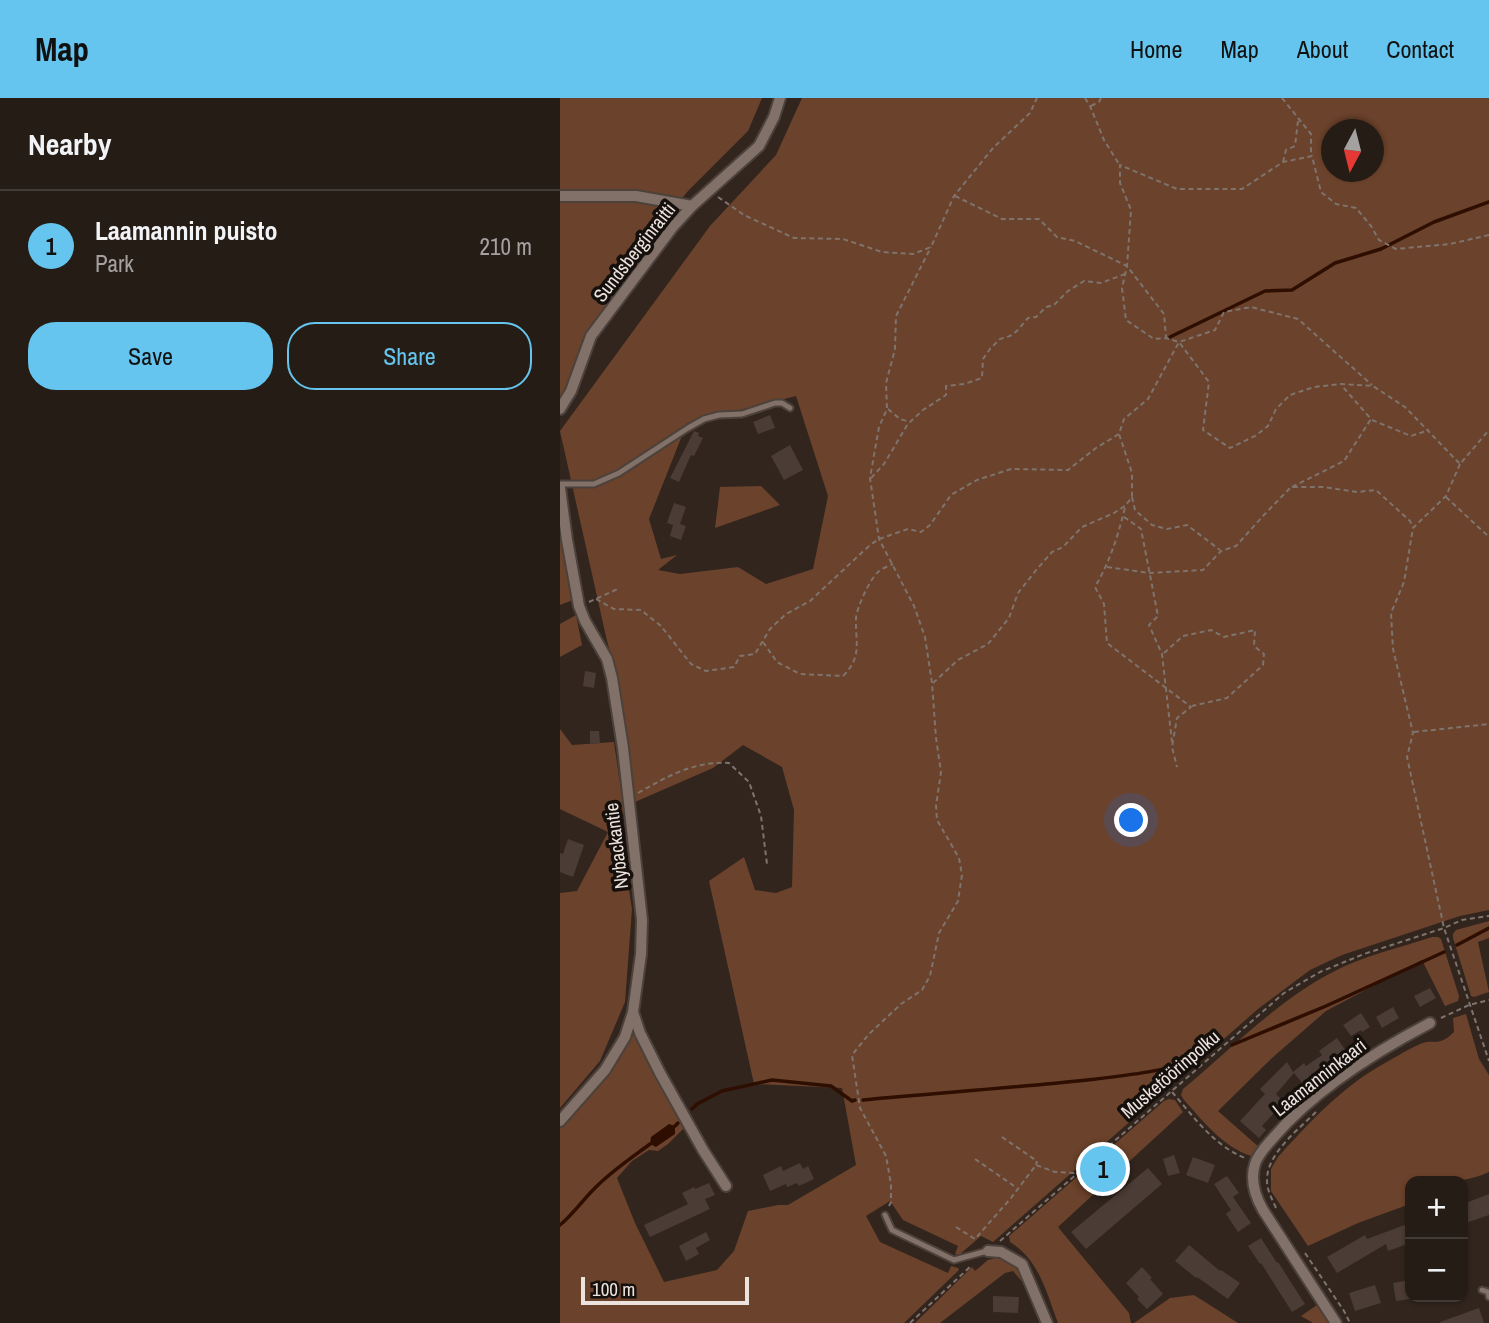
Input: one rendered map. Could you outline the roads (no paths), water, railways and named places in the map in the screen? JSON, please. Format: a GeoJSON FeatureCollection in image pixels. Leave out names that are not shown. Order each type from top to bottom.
{"type":"FeatureCollection","features":[{"type":"Feature","properties":{"kind":"street","name":"Sundsberginraitti"},"geometry":{"type":"LineString","coordinates":[[560,409],[571,391],[591,336],[672,228],[692,206],[760,146],[780,98]]}},
{"type":"Feature","properties":{"kind":"street"},"geometry":{"type":"LineString","coordinates":[[560,196],[635,196],[692,206]]}},
{"type":"Feature","properties":{"kind":"street","name":"Nybackantie"},"geometry":{"type":"LineString","coordinates":[[560,486],[579,606],[610,668],[623,748],[642,920],[632,1012],[625,1037],[605,1070],[560,1121]]}},
{"type":"Feature","properties":{"kind":"street"},"geometry":{"type":"LineString","coordinates":[[632,1012],[660,1073],[726,1186]]}},
{"type":"Feature","properties":{"kind":"street","name":"Laamanninkaari"},"geometry":{"type":"LineString","coordinates":[[1336,1323],[1255,1196],[1255,1162],[1292,1115],[1390,1044],[1430,1023]]}},
{"type":"Feature","properties":{"kind":"street"},"geometry":{"type":"LineString","coordinates":[[988,1251],[1010,1256],[1022,1264],[1047,1323]]}},
{"type":"Feature","properties":{"kind":"lane"},"geometry":{"type":"LineString","coordinates":[[560,486],[594,484],[619,473],[704,419],[742,414],[775,403],[782,403],[790,408]]}},
{"type":"Feature","properties":{"kind":"lane"},"geometry":{"type":"LineString","coordinates":[[885,1215],[892,1230],[954,1260],[988,1251]]}},
{"type":"Feature","properties":{"kind":"lane"},"geometry":{"type":"LineString","coordinates":[[1482,1290],[1488,1292],[1489,1297]]}},
{"type":"Feature","properties":{"kind":"waterway"},"geometry":{"type":"LineString","coordinates":[[1170,337],[1265,291],[1292,290],[1335,263],[1381,249],[1434,222],[1489,202]]}},
{"type":"Feature","properties":{"kind":"waterway"},"geometry":{"type":"LineString","coordinates":[[1457,945],[1489,928]]}},
{"type":"Feature","properties":{"kind":"waterway"},"geometry":{"type":"LineString","coordinates":[[1232,1045],[1444,952]]}},
{"type":"Feature","properties":{"kind":"waterway"},"geometry":{"type":"LineString","coordinates":[[863,1100],[1115,1077],[1161,1070],[1202,1058]]}},
{"type":"Feature","properties":{"kind":"waterway"},"geometry":{"type":"LineString","coordinates":[[692,1109],[722,1091],[772,1080],[831,1086],[852,1101],[855,1100]]}},
{"type":"Feature","properties":{"kind":"waterway"},"geometry":{"type":"LineString","coordinates":[[675,1126],[678,1123]]}},
{"type":"Feature","properties":{"kind":"waterway"},"geometry":{"type":"LineString","coordinates":[[560,1225],[607,1177],[650,1144]]}},
{"type":"Feature","properties":{"kind":"place","name":"Laamannin puisto"},"geometry":{"type":"Point","coordinates":[1103,1169]}}]}
